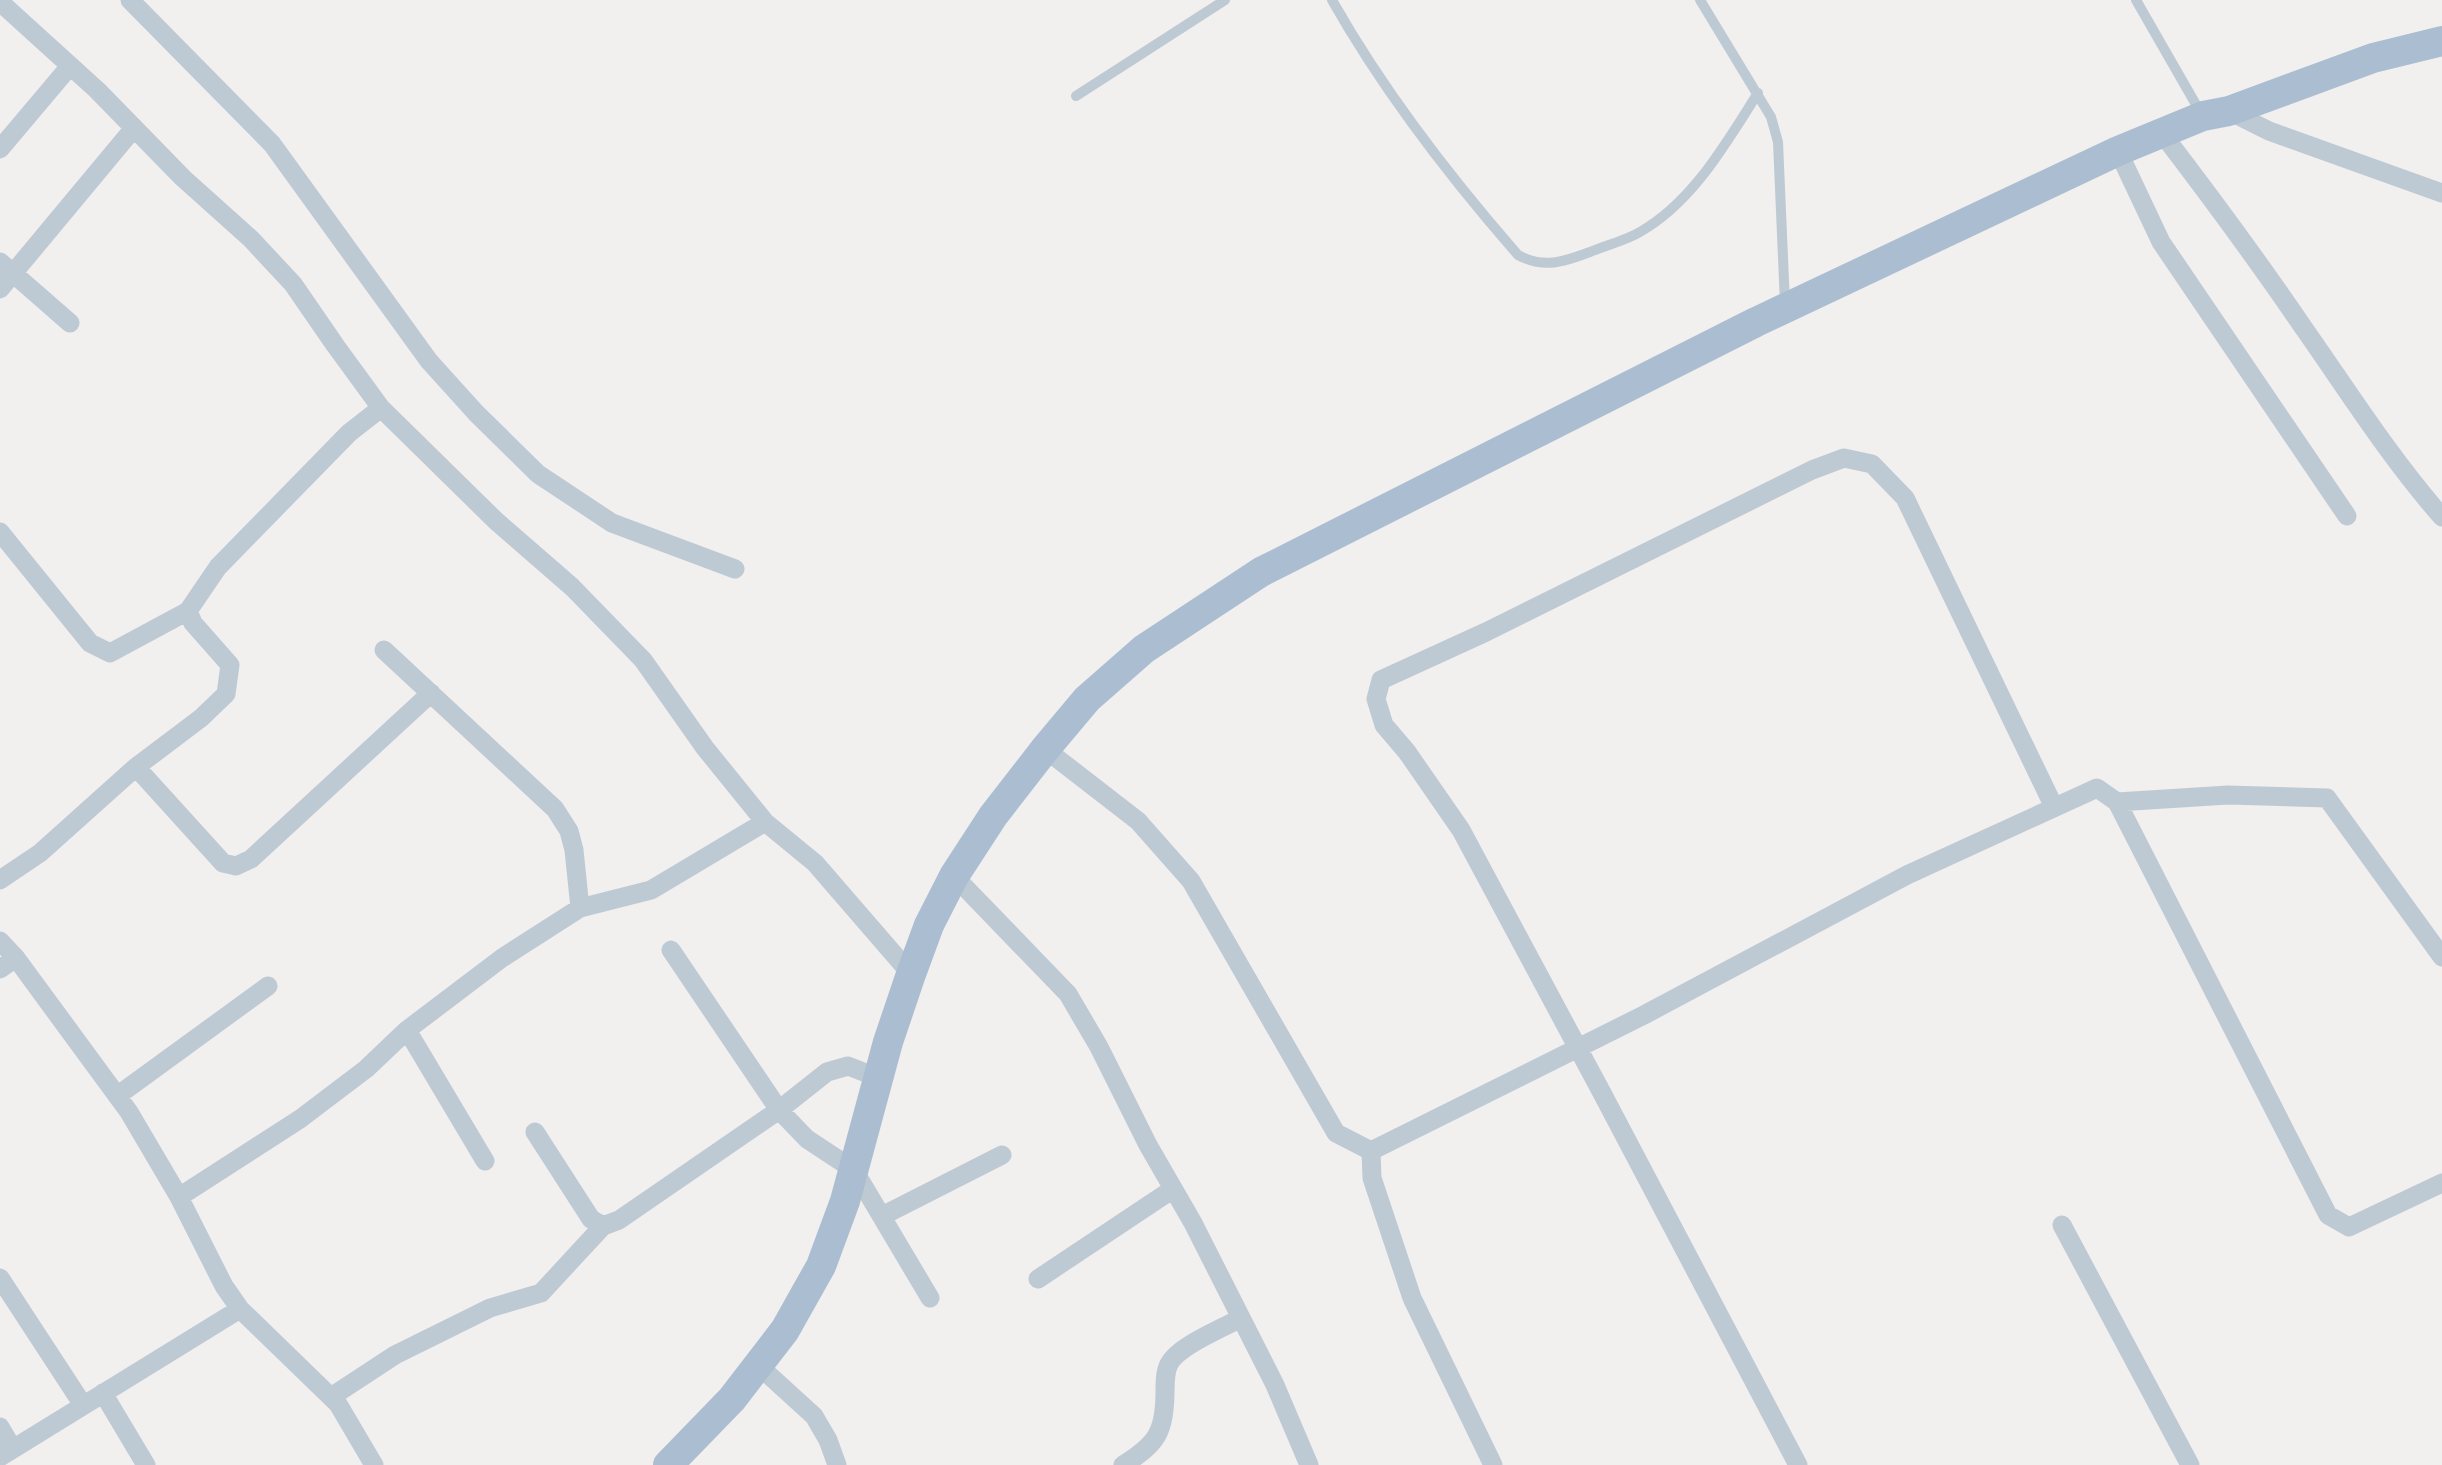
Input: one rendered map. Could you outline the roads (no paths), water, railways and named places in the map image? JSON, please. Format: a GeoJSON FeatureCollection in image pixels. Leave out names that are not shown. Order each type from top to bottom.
{"type":"FeatureCollection","features":[{"type":"Feature","properties":{"kind":"main road"},"geometry":{"type":"LineString","coordinates":[[668,1465],[732,1399],[785,1330],[821,1266],[854,1170],[911,974],[929,925],[954,876],[993,816],[1045,748],[1087,699],[1144,649],[1261,572],[1786,308],[2118,151],[2161,132],[2373,58],[2442,41]]}},
{"type":"Feature","properties":{"kind":"street"},"geometry":{"type":"LineString","coordinates":[[130,0],[272,144],[429,361],[476,413],[538,474],[612,523],[735,569]]}},
{"type":"Feature","properties":{"kind":"street"},"geometry":{"type":"LineString","coordinates":[[0,3],[70,66],[183,178],[251,239],[293,284],[381,408],[486,512],[572,587],[643,660],[705,748],[765,822],[815,863],[911,974]]}},
{"type":"Feature","properties":{"kind":"street"},"geometry":{"type":"LineString","coordinates":[[0,149],[70,66]]}},
{"type":"Feature","properties":{"kind":"street"},"geometry":{"type":"LineString","coordinates":[[2216,113],[2442,192]]}},
{"type":"Feature","properties":{"kind":"street"},"geometry":{"type":"LineString","coordinates":[[0,289],[7,267],[134,128]]}},
{"type":"Feature","properties":{"kind":"street"},"geometry":{"type":"LineString","coordinates":[[2161,132],[2256,258],[2390,452],[2442,517]]}},
{"type":"Feature","properties":{"kind":"street"},"geometry":{"type":"LineString","coordinates":[[2118,151],[2161,242],[2347,516]]}},
{"type":"Feature","properties":{"kind":"street"},"geometry":{"type":"LineString","coordinates":[[7,267],[70,323]]}},
{"type":"Feature","properties":{"kind":"street"},"geometry":{"type":"LineString","coordinates":[[0,532],[90,643],[110,653],[188,611],[218,567],[349,433],[381,408]]}},
{"type":"Feature","properties":{"kind":"street"},"geometry":{"type":"LineString","coordinates":[[1798,1465],[1577,1050],[1541,976],[1461,830],[1407,752],[1384,726],[1376,699],[1381,680],[1486,632],[1812,470],[1844,458],[1872,464],[1905,498],[2054,807]]}},
{"type":"Feature","properties":{"kind":"street"},"geometry":{"type":"LineString","coordinates":[[0,880],[40,853],[136,767],[201,718],[226,694],[230,665],[193,623],[188,611]]}},
{"type":"Feature","properties":{"kind":"street"},"geometry":{"type":"LineString","coordinates":[[384,650],[555,809],[569,831],[574,850],[580,908]]}},
{"type":"Feature","properties":{"kind":"street"},"geometry":{"type":"LineString","coordinates":[[136,767],[223,863],[236,866],[251,859],[431,693]]}},
{"type":"Feature","properties":{"kind":"street"},"geometry":{"type":"LineString","coordinates":[[1045,748],[1138,821],[1191,881],[1336,1133],[1371,1151]]}},
{"type":"Feature","properties":{"kind":"street"},"geometry":{"type":"LineString","coordinates":[[1371,1151],[1577,1050],[1907,875],[2097,788],[2117,802],[2328,1215],[2349,1227],[2442,1183]]}},
{"type":"Feature","properties":{"kind":"street"},"geometry":{"type":"LineString","coordinates":[[2117,802],[2228,795],[2327,798],[2442,957]]}},
{"type":"Feature","properties":{"kind":"street"},"geometry":{"type":"LineString","coordinates":[[179,1197],[300,1119],[366,1069],[407,1030],[502,958],[580,908],[651,890],[765,822]]}},
{"type":"Feature","properties":{"kind":"street"},"geometry":{"type":"LineString","coordinates":[[954,876],[1068,994],[1100,1047],[1147,1145],[1173,1189],[1275,1385],[1309,1465]]}},
{"type":"Feature","properties":{"kind":"street"},"geometry":{"type":"LineString","coordinates":[[0,941],[8,963],[117,1096],[179,1197],[224,1286],[240,1308],[338,1404],[374,1465]]}},
{"type":"Feature","properties":{"kind":"street"},"geometry":{"type":"LineString","coordinates":[[671,950],[779,1110],[807,1139],[854,1170],[930,1298]]}},
{"type":"Feature","properties":{"kind":"street"},"geometry":{"type":"LineString","coordinates":[[117,1096],[268,986]]}},
{"type":"Feature","properties":{"kind":"street"},"geometry":{"type":"LineString","coordinates":[[407,1030],[485,1161]]}},
{"type":"Feature","properties":{"kind":"street"},"geometry":{"type":"LineString","coordinates":[[331,1397],[407,1349],[490,1308],[541,1293],[603,1226],[620,1220],[779,1110],[827,1072],[848,1066],[879,1078]]}},
{"type":"Feature","properties":{"kind":"street"},"geometry":{"type":"LineString","coordinates":[[536,1132],[591,1219],[603,1226]]}},
{"type":"Feature","properties":{"kind":"street"},"geometry":{"type":"LineString","coordinates":[[1371,1151],[1372,1178],[1412,1298],[1493,1465]]}},
{"type":"Feature","properties":{"kind":"street"},"geometry":{"type":"LineString","coordinates":[[882,1216],[1002,1155]]}},
{"type":"Feature","properties":{"kind":"street"},"geometry":{"type":"LineString","coordinates":[[1038,1279],[1173,1189]]}},
{"type":"Feature","properties":{"kind":"street"},"geometry":{"type":"LineString","coordinates":[[2062,1225],[2190,1465]]}},
{"type":"Feature","properties":{"kind":"street"},"geometry":{"type":"LineString","coordinates":[[0,1278],[83,1405]]}},
{"type":"Feature","properties":{"kind":"street"},"geometry":{"type":"LineString","coordinates":[[0,1427],[7,1453],[240,1308]]}},
{"type":"Feature","properties":{"kind":"street"},"geometry":{"type":"LineString","coordinates":[[1123,1465],[1157,1439],[1163,1421],[1169,1363],[1179,1352],[1241,1318]]}},
{"type":"Feature","properties":{"kind":"street"},"geometry":{"type":"LineString","coordinates":[[758,1365],[814,1416],[828,1440],[837,1465]]}},
{"type":"Feature","properties":{"kind":"street"},"geometry":{"type":"LineString","coordinates":[[103,1392],[146,1465]]}},
{"type":"Feature","properties":{"kind":"lane"},"geometry":{"type":"LineString","coordinates":[[1076,96],[1225,0]]}},
{"type":"Feature","properties":{"kind":"lane"},"geometry":{"type":"LineString","coordinates":[[1332,0],[1425,143],[1518,255],[1533,263],[1570,259],[1640,232],[1676,205],[1717,158],[1758,93]]}},
{"type":"Feature","properties":{"kind":"lane"},"geometry":{"type":"LineString","coordinates":[[1700,0],[1758,93],[1771,117],[1778,142],[1786,308]]}},
{"type":"Feature","properties":{"kind":"lane"},"geometry":{"type":"LineString","coordinates":[[2136,0],[2216,113]]}}]}
